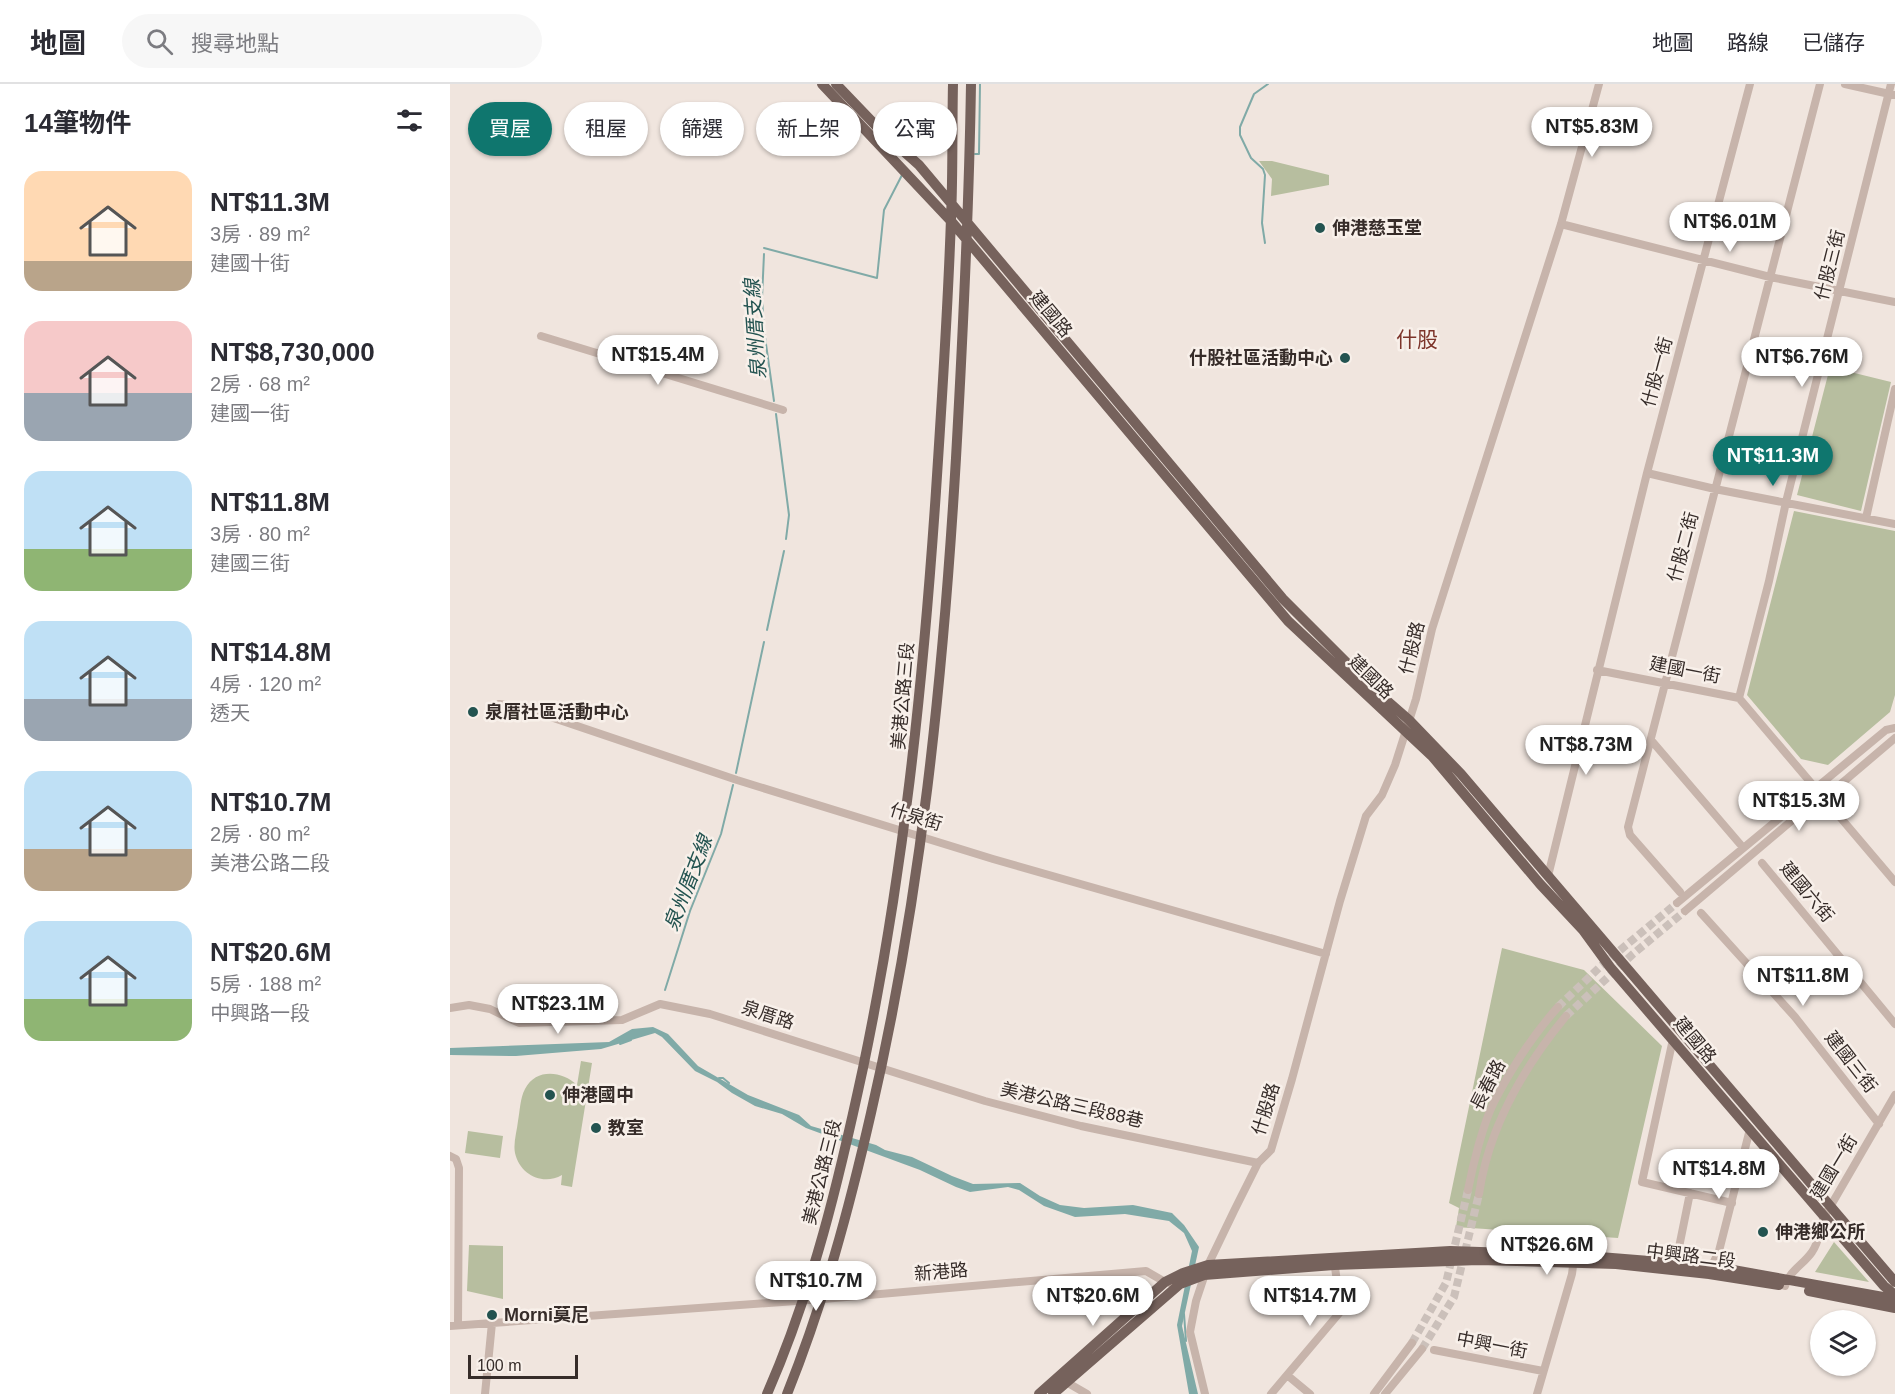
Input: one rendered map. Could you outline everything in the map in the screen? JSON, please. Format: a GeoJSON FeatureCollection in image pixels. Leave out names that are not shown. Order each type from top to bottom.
{"type":"FeatureCollection","features":[{"type":"Feature","properties":{"kind":"main road","name":"建國路"},"geometry":{"type":"LineString","coordinates":[[822,84],[951,221],[1283,599],[1369,685],[1409,720],[1461,774],[1827,1212],[1884,1286],[1895,1295]]}},
{"type":"Feature","properties":{"kind":"main road","name":"建國路"},"geometry":{"type":"LineString","coordinates":[[836,84],[882,132],[919,165],[1288,621],[1432,756],[1540,884],[1583,930],[1610,967],[1750,1129],[1895,1282]]}},
{"type":"Feature","properties":{"kind":"main road","name":"美港公路三段"},"geometry":{"type":"LineString","coordinates":[[767,1394],[805,1300],[848,1141],[890,927],[904,831],[915,747],[929,587],[951,221],[953,84]]}},
{"type":"Feature","properties":{"kind":"main road","name":"美港公路三段"},"geometry":{"type":"LineString","coordinates":[[787,1394],[823,1299],[842,1236],[900,976],[922,836],[939,694],[948,592],[968,242],[971,84]]}},
{"type":"Feature","properties":{"kind":"main road","name":"中興路二段"},"geometry":{"type":"LineString","coordinates":[[1062,1380],[1165,1282],[1193,1275],[1334,1261],[1574,1259],[1710,1270],[1895,1299]]}},
{"type":"Feature","properties":{"kind":"main road"},"geometry":{"type":"LineString","coordinates":[[1039,1394],[1062,1380],[1193,1275]]}},
{"type":"Feature","properties":{"kind":"main road","name":"中興路二段"},"geometry":{"type":"LineString","coordinates":[[1786,1283],[1895,1308]]}},
{"type":"Feature","properties":{"kind":"main road"},"geometry":{"type":"LineString","coordinates":[[1053,1394],[1062,1380]]}},
{"type":"Feature","properties":{"kind":"street","name":"什股路"},"geometry":{"type":"LineString","coordinates":[[1205,1394],[1190,1332],[1193,1275],[1258,1162],[1271,1150],[1366,816],[1382,795],[1395,765],[1422,678],[1432,629],[1561,224],[1599,84]]}},
{"type":"Feature","properties":{"kind":"street","name":"什股一街"},"geometry":{"type":"LineString","coordinates":[[1598,670],[1647,473],[1750,84]]}},
{"type":"Feature","properties":{"kind":"street","name":"什股二街"},"geometry":{"type":"LineString","coordinates":[[1651,740],[1820,84]]}},
{"type":"Feature","properties":{"kind":"street"},"geometry":{"type":"LineString","coordinates":[[1845,84],[1892,95]]}},
{"type":"Feature","properties":{"kind":"street","name":"什股三街"},"geometry":{"type":"LineString","coordinates":[[1739,698],[1769,581],[1786,502],[1892,95],[1892,84]]}},
{"type":"Feature","properties":{"kind":"street"},"geometry":{"type":"LineString","coordinates":[[1561,224],[1770,277],[1895,302]]}},
{"type":"Feature","properties":{"kind":"street"},"geometry":{"type":"LineString","coordinates":[[541,336],[783,410]]}},
{"type":"Feature","properties":{"kind":"street"},"geometry":{"type":"LineString","coordinates":[[1866,518],[1895,389]]}},
{"type":"Feature","properties":{"kind":"street"},"geometry":{"type":"LineString","coordinates":[[1647,473],[1715,489],[1895,524]]}},
{"type":"Feature","properties":{"kind":"street"},"geometry":{"type":"LineString","coordinates":[[1548,876],[1598,670]]}},
{"type":"Feature","properties":{"kind":"street","name":"建國一街"},"geometry":{"type":"LineString","coordinates":[[1598,670],[1739,698],[1895,882]]}},
{"type":"Feature","properties":{"kind":"street","name":"什泉街"},"geometry":{"type":"LineString","coordinates":[[499,704],[518,706],[737,780],[993,860],[1326,954]]}},
{"type":"Feature","properties":{"kind":"street"},"geometry":{"type":"LineString","coordinates":[[1677,903],[1886,730],[1895,728]]}},
{"type":"Feature","properties":{"kind":"street"},"geometry":{"type":"LineString","coordinates":[[1685,911],[1796,817],[1815,806],[1895,738]]}},
{"type":"Feature","properties":{"kind":"street"},"geometry":{"type":"LineString","coordinates":[[1651,740],[1740,844]]}},
{"type":"Feature","properties":{"kind":"street"},"geometry":{"type":"LineString","coordinates":[[1651,740],[1628,827],[1630,835],[1680,892]]}},
{"type":"Feature","properties":{"kind":"street","name":"建國六街"},"geometry":{"type":"LineString","coordinates":[[1762,863],[1895,1024]]}},
{"type":"Feature","properties":{"kind":"street","name":"建國三街"},"geometry":{"type":"LineString","coordinates":[[1701,913],[1795,1017],[1879,1124]]}},
{"type":"Feature","properties":{"kind":"street","name":"泉厝路"},"geometry":{"type":"LineString","coordinates":[[450,1008],[469,1005],[490,1009],[519,1023],[622,1020],[660,1004],[710,1014],[881,1069]]}},
{"type":"Feature","properties":{"kind":"street","name":"長春路"},"geometry":{"type":"LineString","coordinates":[[1468,1190],[1473,1165],[1493,1103],[1539,1028],[1558,1006]]}},
{"type":"Feature","properties":{"kind":"street","name":"長春路"},"geometry":{"type":"LineString","coordinates":[[1479,1194],[1481,1178],[1498,1122],[1540,1047],[1566,1016]]}},
{"type":"Feature","properties":{"kind":"street"},"geometry":{"type":"LineString","coordinates":[[1673,1039],[1642,1182],[1731,1203]]}},
{"type":"Feature","properties":{"kind":"street","name":"美港公路三段88巷"},"geometry":{"type":"LineString","coordinates":[[881,1069],[985,1101],[1082,1126],[1258,1162]]}},
{"type":"Feature","properties":{"kind":"street","name":"建國一街"},"geometry":{"type":"LineString","coordinates":[[1786,1283],[1812,1252],[1827,1212],[1895,1095]]}},
{"type":"Feature","properties":{"kind":"street"},"geometry":{"type":"LineString","coordinates":[[1710,1270],[1719,1251],[1750,1129]]}},
{"type":"Feature","properties":{"kind":"street"},"geometry":{"type":"LineString","coordinates":[[450,1156],[456,1159],[459,1168],[454,1326]]}},
{"type":"Feature","properties":{"kind":"street"},"geometry":{"type":"LineString","coordinates":[[1676,1266],[1690,1193]]}},
{"type":"Feature","properties":{"kind":"street"},"geometry":{"type":"LineString","coordinates":[[1537,1394],[1572,1274],[1574,1259]]}},
{"type":"Feature","properties":{"kind":"street"},"geometry":{"type":"LineString","coordinates":[[1271,1394],[1341,1311],[1334,1261]]}},
{"type":"Feature","properties":{"kind":"street","name":"新港路"},"geometry":{"type":"LineString","coordinates":[[454,1326],[823,1299],[1146,1271],[1165,1282]]}},
{"type":"Feature","properties":{"kind":"street"},"geometry":{"type":"LineString","coordinates":[[485,1394],[492,1323]]}},
{"type":"Feature","properties":{"kind":"street"},"geometry":{"type":"LineString","coordinates":[[1374,1394],[1412,1342]]}},
{"type":"Feature","properties":{"kind":"street"},"geometry":{"type":"LineString","coordinates":[[1385,1394],[1422,1349]]}},
{"type":"Feature","properties":{"kind":"street","name":"中興一街"},"geometry":{"type":"LineString","coordinates":[[1434,1350],[1543,1371]]}},
{"type":"Feature","properties":{"kind":"street"},"geometry":{"type":"LineString","coordinates":[[1287,1375],[1310,1394]]}},
{"type":"Feature","properties":{"kind":"street"},"geometry":{"type":"LineString","coordinates":[[1062,1380],[1087,1394]]}},
{"type":"Feature","properties":{"kind":"green space"},"geometry":{"type":"Polygon","coordinates":[[[1259,161],[1272,161],[1329,175],[1329,185],[1271,196],[1272,179],[1259,161]]]}},
{"type":"Feature","properties":{"kind":"green space"},"geometry":{"type":"Polygon","coordinates":[[[1830,367],[1891,382],[1861,511],[1797,495],[1830,367]]]}},
{"type":"Feature","properties":{"kind":"green space"},"geometry":{"type":"Polygon","coordinates":[[[1794,511],[1895,531],[1895,695],[1890,712],[1828,765],[1801,759],[1747,695],[1794,511]]]}},
{"type":"Feature","properties":{"kind":"green space"},"geometry":{"type":"Polygon","coordinates":[[[1502,948],[1584,970],[1662,1046],[1618,1238],[1456,1227],[1459,1208],[1449,1203],[1502,948]]]}},
{"type":"Feature","properties":{"kind":"green space"},"geometry":{"type":"Polygon","coordinates":[[[581,1061],[592,1063],[572,1187],[561,1185],[562,1175],[540,1179],[527,1173],[518,1161],[514,1145],[522,1096],[530,1082],[542,1075],[550,1074],[564,1077],[577,1085],[581,1061]]]}},
{"type":"Feature","properties":{"kind":"green space"},"geometry":{"type":"Polygon","coordinates":[[[468,1131],[503,1136],[500,1158],[465,1153],[468,1131]]]}},
{"type":"Feature","properties":{"kind":"green space"},"geometry":{"type":"Polygon","coordinates":[[[1834,1242],[1869,1282],[1815,1272],[1834,1242]]]}},
{"type":"Feature","properties":{"kind":"green space"},"geometry":{"type":"Polygon","coordinates":[[[469,1245],[503,1246],[503,1299],[467,1291],[469,1245]]]}},
{"type":"Feature","properties":{"kind":"water"},"geometry":{"type":"Polygon","coordinates":[[[653,1027],[668,1034],[698,1066],[748,1095],[799,1115],[811,1126],[912,1157],[973,1184],[1020,1183],[1060,1205],[1084,1208],[1133,1205],[1172,1213],[1184,1225],[1199,1247],[1182,1326],[1198,1394],[1189,1394],[1177,1325],[1192,1251],[1184,1233],[1169,1221],[1125,1214],[1075,1217],[1044,1206],[1019,1190],[1008,1187],[970,1192],[956,1187],[920,1170],[806,1128],[782,1114],[755,1106],[695,1071],[662,1037],[655,1033],[601,1049],[516,1056],[450,1055],[450,1048],[609,1042],[632,1029],[653,1027]]]}},
{"type":"Feature","properties":{"kind":"waterway","name":"泉州厝支線"},"geometry":{"type":"LineString","coordinates":[[975,154],[979,154],[980,84]]}},
{"type":"Feature","properties":{"kind":"waterway"},"geometry":{"type":"LineString","coordinates":[[1265,243],[1262,223],[1265,175],[1263,169],[1251,158],[1240,135],[1240,127],[1254,94],[1268,84]]}},
{"type":"Feature","properties":{"kind":"waterway","name":"泉州厝支線"},"geometry":{"type":"LineString","coordinates":[[764,248],[877,278],[884,210],[902,175]]}},
{"type":"Feature","properties":{"kind":"waterway","name":"泉州厝支線"},"geometry":{"type":"LineString","coordinates":[[764,254],[762,298],[764,330],[774,401]]}},
{"type":"Feature","properties":{"kind":"waterway","name":"泉州厝支線"},"geometry":{"type":"LineString","coordinates":[[776,414],[789,515],[786,539]]}},
{"type":"Feature","properties":{"kind":"waterway","name":"泉州厝支線"},"geometry":{"type":"LineString","coordinates":[[767,630],[784,551]]}},
{"type":"Feature","properties":{"kind":"waterway","name":"泉州厝支線"},"geometry":{"type":"LineString","coordinates":[[736,773],[764,642]]}},
{"type":"Feature","properties":{"kind":"waterway","name":"泉州厝支線"},"geometry":{"type":"LineString","coordinates":[[665,990],[690,911],[721,834],[733,785]]}},
{"type":"Feature","properties":{"kind":"waterway"},"geometry":{"type":"LineString","coordinates":[[620,1044],[631,1040]]}},
{"type":"Feature","properties":{"kind":"waterway"},"geometry":{"type":"LineString","coordinates":[[719,1078],[729,1083]]}},
{"type":"Feature","properties":{"kind":"waterway"},"geometry":{"type":"LineString","coordinates":[[1184,1314],[1186,1341]]}},
{"type":"Feature","properties":{"kind":"tunnel"},"geometry":{"type":"LineString","coordinates":[[1558,1007],[1601,966],[1677,903]]}},
{"type":"Feature","properties":{"kind":"tunnel"},"geometry":{"type":"LineString","coordinates":[[1566,1016],[1633,954],[1685,911]]}},
{"type":"Feature","properties":{"kind":"tunnel"},"geometry":{"type":"LineString","coordinates":[[1412,1343],[1446,1283],[1468,1190]]}},
{"type":"Feature","properties":{"kind":"tunnel"},"geometry":{"type":"LineString","coordinates":[[1422,1349],[1454,1297],[1479,1194]]}},
{"type":"Feature","properties":{"kind":"place","name":"伸港慈玉堂"},"geometry":{"type":"Point","coordinates":[1320,228]}},
{"type":"Feature","properties":{"kind":"place","name":"什股社區活動中心"},"geometry":{"type":"Point","coordinates":[1345,358]}},
{"type":"Feature","properties":{"kind":"place","name":"泉厝社區活動中心"},"geometry":{"type":"Point","coordinates":[473,712]}},
{"type":"Feature","properties":{"kind":"place","name":"伸港國中"},"geometry":{"type":"Point","coordinates":[550,1095]}},
{"type":"Feature","properties":{"kind":"place","name":"教室"},"geometry":{"type":"Point","coordinates":[596,1128]}},
{"type":"Feature","properties":{"kind":"place","name":"伸港鄉公所"},"geometry":{"type":"Point","coordinates":[1763,1232]}},
{"type":"Feature","properties":{"kind":"place","name":"Morni莫尼"},"geometry":{"type":"Point","coordinates":[492,1315]}},
{"type":"Feature","properties":{"kind":"district","name":"什股"},"geometry":{"type":"Point","coordinates":[1417,339]}}]}
